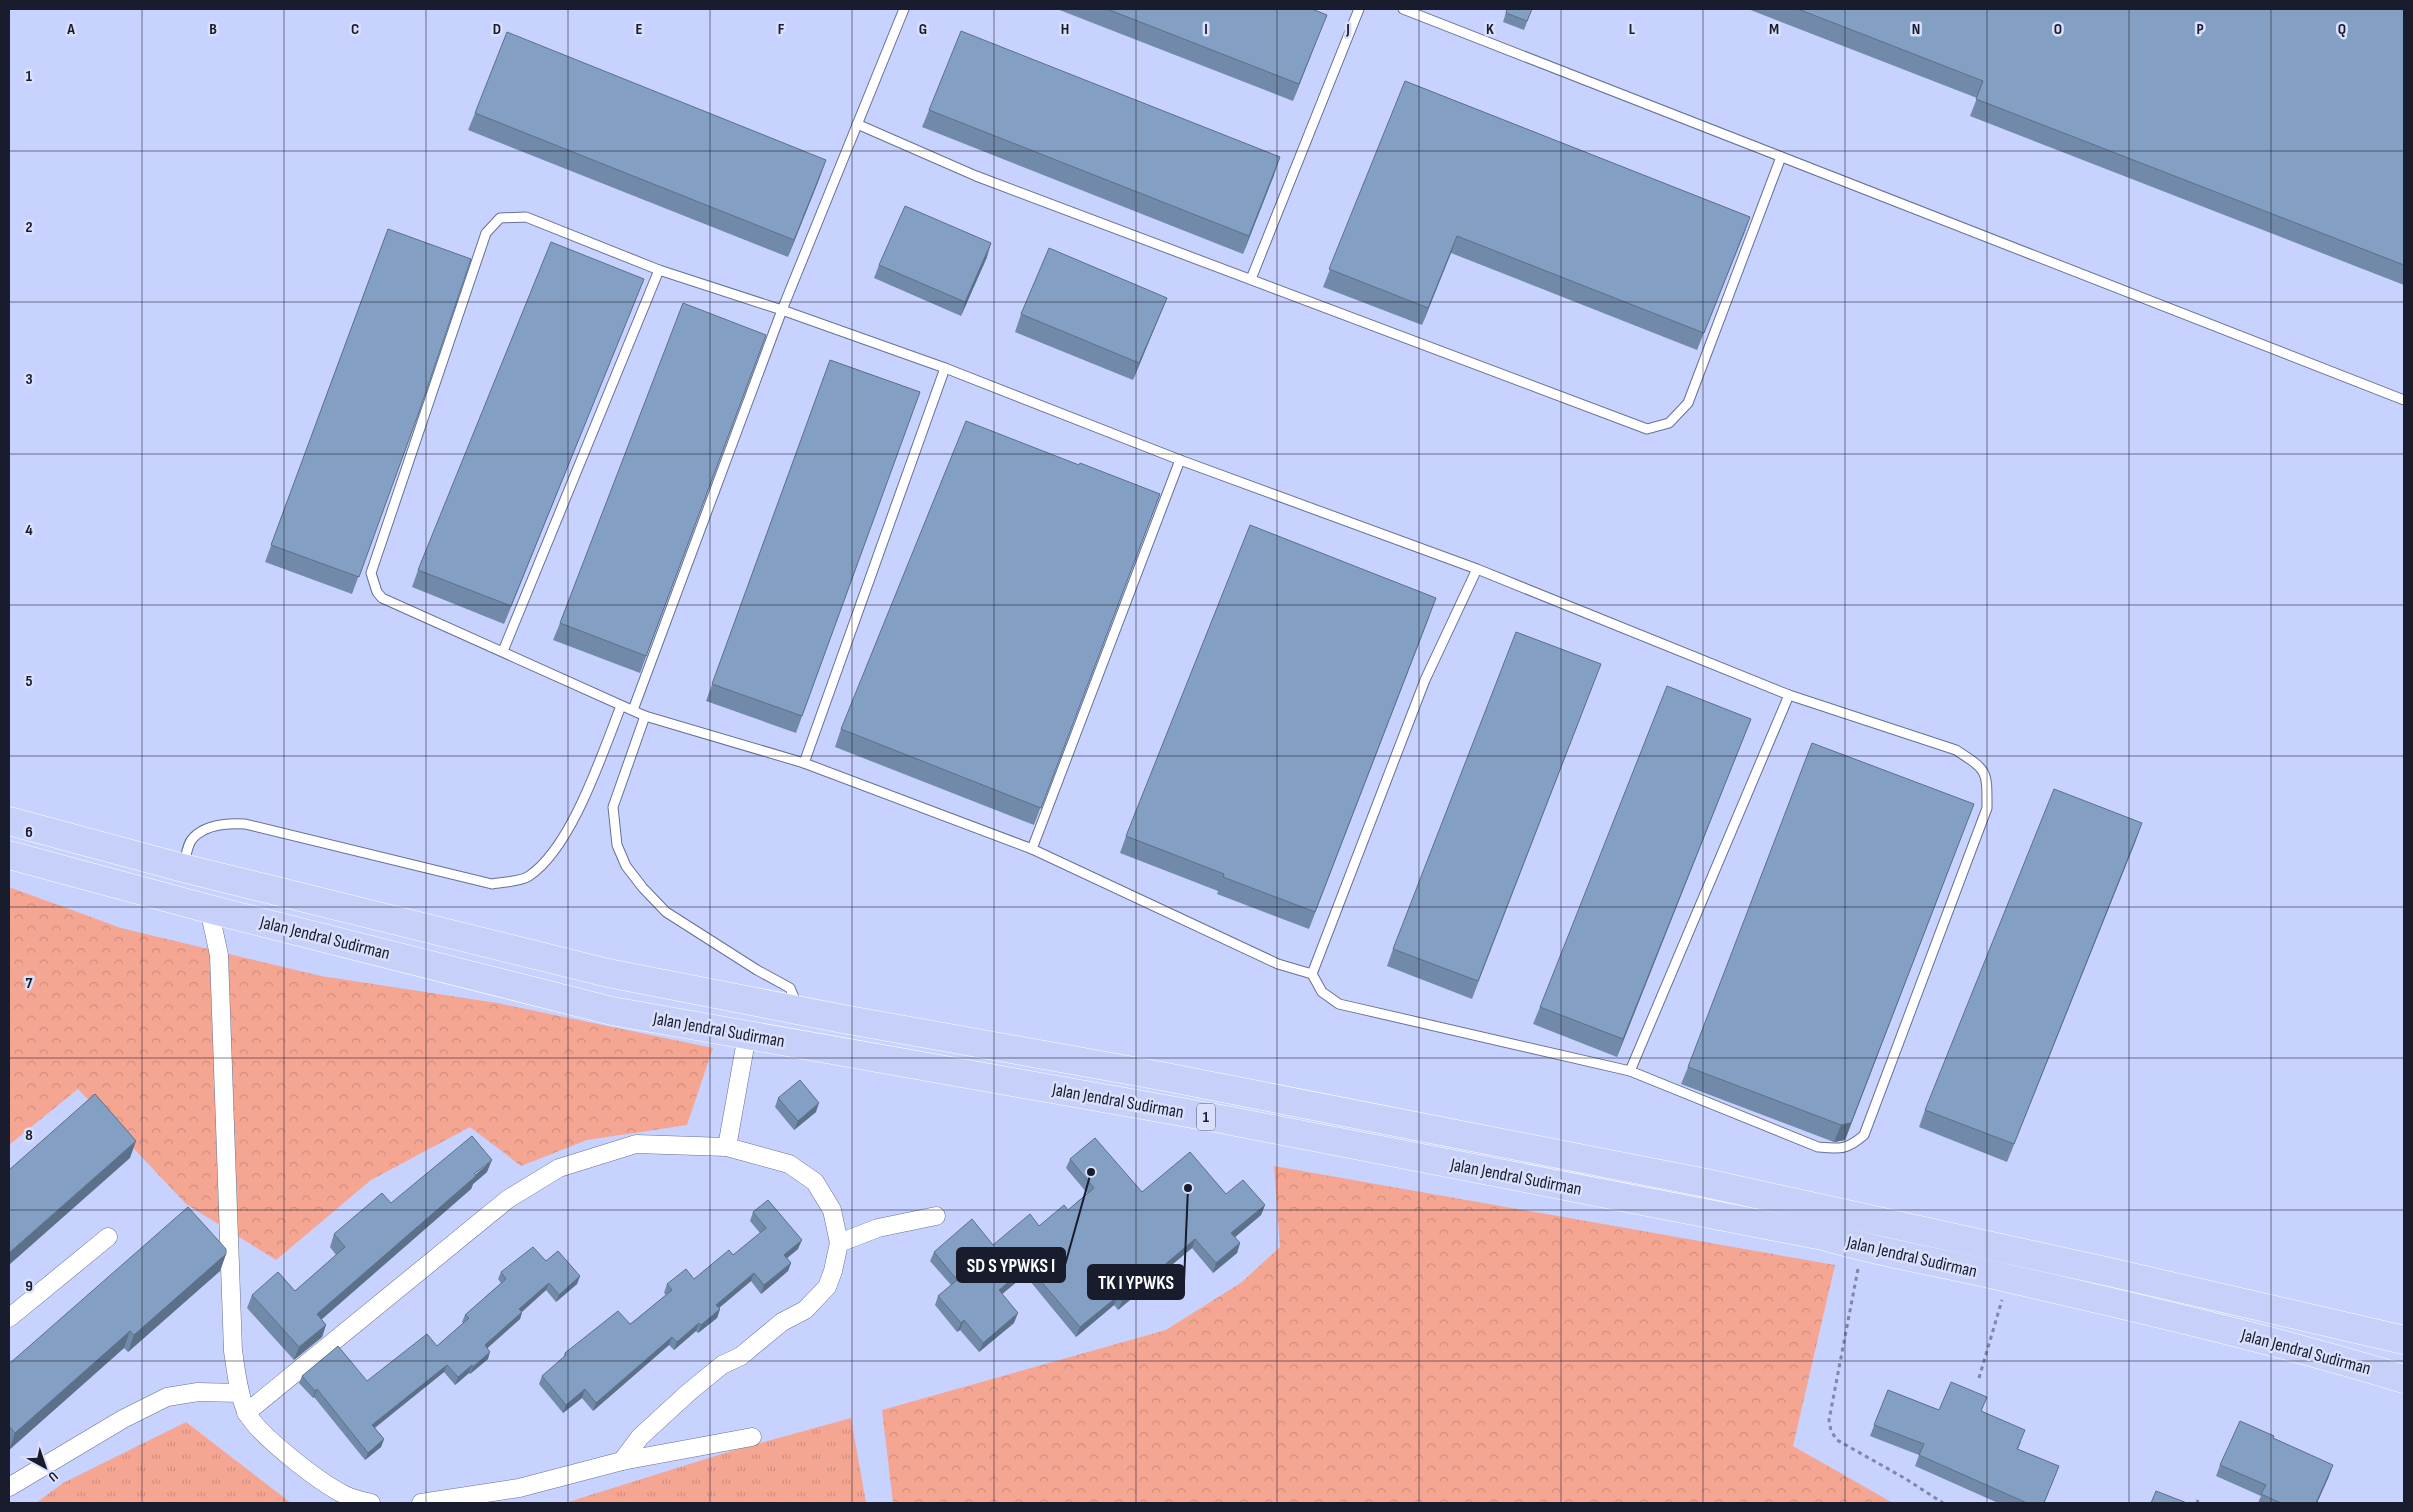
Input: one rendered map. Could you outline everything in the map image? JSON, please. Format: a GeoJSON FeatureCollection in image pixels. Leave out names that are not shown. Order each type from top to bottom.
{"type":"FeatureCollection","features":[{"type":"Feature","properties":{"kind":"highway","name":"Jalan Jendral Sudirman"},"geometry":{"type":"LineString","coordinates":[[9,822],[183,868],[608,973],[800,1011],[1161,1076],[1706,1183],[2114,1273],[2404,1340]]}},
{"type":"Feature","properties":{"kind":"highway","name":"Jalan Jendral Sudirman"},"geometry":{"type":"LineString","coordinates":[[9,855],[209,909],[612,1011],[1220,1119],[1823,1236],[1862,1247],[2009,1278],[2304,1349],[2404,1379]]}},
{"type":"Feature","properties":{"kind":"street"},"geometry":{"type":"LineString","coordinates":[[209,909],[219,955],[233,1351],[240,1393],[246,1413],[304,1469],[346,1495],[371,1503]]}},
{"type":"Feature","properties":{"kind":"street"},"geometry":{"type":"LineString","coordinates":[[727,1147],[747,1035]]}},
{"type":"Feature","properties":{"kind":"street"},"geometry":{"type":"LineString","coordinates":[[246,1413],[508,1199],[559,1168],[636,1144],[727,1147],[789,1164],[815,1182],[832,1210],[838,1243],[833,1270],[826,1287],[805,1310],[782,1322],[741,1356],[722,1365],[689,1392],[640,1437],[622,1462]]}},
{"type":"Feature","properties":{"kind":"street"},"geometry":{"type":"LineString","coordinates":[[838,1243],[878,1228],[936,1216]]}},
{"type":"Feature","properties":{"kind":"street"},"geometry":{"type":"LineString","coordinates":[[9,1318],[108,1237]]}},
{"type":"Feature","properties":{"kind":"street"},"geometry":{"type":"LineString","coordinates":[[9,1487],[123,1419],[167,1397],[198,1392],[240,1393]]}},
{"type":"Feature","properties":{"kind":"street"},"geometry":{"type":"LineString","coordinates":[[421,1503],[519,1488],[622,1462],[752,1437]]}},
{"type":"Feature","properties":{"kind":"lane"},"geometry":{"type":"LineString","coordinates":[[633,710],[782,310],[904,9]]}},
{"type":"Feature","properties":{"kind":"lane"},"geometry":{"type":"LineString","coordinates":[[1251,279],[1359,9]]}},
{"type":"Feature","properties":{"kind":"lane"},"geometry":{"type":"LineString","coordinates":[[1403,9],[2404,400]]}},
{"type":"Feature","properties":{"kind":"lane"},"geometry":{"type":"LineString","coordinates":[[858,124],[976,176],[1647,429],[1669,423],[1688,403],[1781,157]]}},
{"type":"Feature","properties":{"kind":"lane"},"geometry":{"type":"LineString","coordinates":[[526,217],[659,270],[782,310],[945,368],[1180,460],[1477,569],[1789,695],[1956,750],[1980,766],[1987,777],[1986,808],[1864,1135],[1844,1149],[1818,1147],[1630,1071],[1339,1004],[1322,992],[1312,974],[1278,964],[1032,849],[804,763],[645,716],[382,598],[377,592],[371,573],[486,233],[500,218],[526,217]]}},
{"type":"Feature","properties":{"kind":"lane"},"geometry":{"type":"LineString","coordinates":[[502,651],[659,270]]}},
{"type":"Feature","properties":{"kind":"lane"},"geometry":{"type":"LineString","coordinates":[[804,763],[945,368]]}},
{"type":"Feature","properties":{"kind":"lane"},"geometry":{"type":"LineString","coordinates":[[1032,849],[1180,460]]}},
{"type":"Feature","properties":{"kind":"lane"},"geometry":{"type":"LineString","coordinates":[[1312,974],[1425,680],[1477,569]]}},
{"type":"Feature","properties":{"kind":"lane"},"geometry":{"type":"LineString","coordinates":[[1630,1071],[1789,695]]}},
{"type":"Feature","properties":{"kind":"lane"},"geometry":{"type":"LineString","coordinates":[[183,868],[191,839],[205,829],[230,823],[245,824],[492,884],[528,877],[556,850],[584,796],[621,706]]}},
{"type":"Feature","properties":{"kind":"lane"},"geometry":{"type":"LineString","coordinates":[[645,716],[613,807],[617,845],[626,866],[643,888],[666,912],[790,988],[800,1011]]}},
{"type":"Feature","properties":{"kind":"path"},"geometry":{"type":"LineString","coordinates":[[1862,1247],[1829,1420],[1831,1431],[1837,1440],[1906,1479],[1943,1503]]}},
{"type":"Feature","properties":{"kind":"path"},"geometry":{"type":"LineString","coordinates":[[1979,1378],[2009,1278]]}},
{"type":"Feature","properties":{"kind":"green space"},"geometry":{"type":"Polygon","coordinates":[[[9,887],[121,928],[321,976],[497,1003],[713,1048],[687,1125],[587,1140],[521,1166],[470,1127],[371,1180],[276,1260],[186,1204],[78,1089],[9,1145],[9,887]]]}},
{"type":"Feature","properties":{"kind":"green space"},"geometry":{"type":"Polygon","coordinates":[[[1274,1166],[1835,1265],[1793,1446],[1893,1503],[893,1503],[882,1410],[1166,1330],[1242,1282],[1280,1247],[1274,1166]]]}},
{"type":"Feature","properties":{"kind":"green space"},"geometry":{"type":"Polygon","coordinates":[[[851,1418],[866,1503],[565,1503],[728,1452],[851,1418]]]}},
{"type":"Feature","properties":{"kind":"green space"},"geometry":{"type":"Polygon","coordinates":[[[186,1422],[291,1503],[36,1503],[63,1483],[186,1422]]]}},
{"type":"Feature","properties":{"kind":"building"},"geometry":{"type":"Polygon","coordinates":[[[1107,9],[1312,9],[1327,15],[1299,84],[1107,9]]]}},
{"type":"Feature","properties":{"kind":"building"},"geometry":{"type":"Polygon","coordinates":[[[1507,9],[1532,9],[1527,21],[1506,13],[1507,9]]]}},
{"type":"Feature","properties":{"kind":"building"},"geometry":{"type":"Polygon","coordinates":[[[1798,9],[2404,9],[2404,265],[1976,99],[1983,81],[1798,9]]]}},
{"type":"Feature","properties":{"kind":"building"},"geometry":{"type":"Polygon","coordinates":[[[961,31],[1280,157],[1249,236],[929,110],[961,31]]]}},
{"type":"Feature","properties":{"kind":"building"},"geometry":{"type":"Polygon","coordinates":[[[507,32],[826,160],[794,240],[475,113],[507,32]]]}},
{"type":"Feature","properties":{"kind":"building"},"geometry":{"type":"Polygon","coordinates":[[[1405,81],[1750,217],[1704,333],[1457,236],[1428,308],[1329,269],[1405,81]]]}},
{"type":"Feature","properties":{"kind":"building"},"geometry":{"type":"Polygon","coordinates":[[[905,206],[991,243],[965,302],[879,265],[905,206]]]}},
{"type":"Feature","properties":{"kind":"building"},"geometry":{"type":"Polygon","coordinates":[[[388,229],[471,259],[419,412],[359,577],[271,545],[388,229]]]}},
{"type":"Feature","properties":{"kind":"building"},"geometry":{"type":"Polygon","coordinates":[[[551,242],[644,279],[511,606],[418,570],[551,242]]]}},
{"type":"Feature","properties":{"kind":"building"},"geometry":{"type":"Polygon","coordinates":[[[1049,248],[1167,298],[1139,363],[1021,314],[1049,248]]]}},
{"type":"Feature","properties":{"kind":"building"},"geometry":{"type":"Polygon","coordinates":[[[683,303],[766,335],[646,656],[560,623],[683,303]]]}},
{"type":"Feature","properties":{"kind":"building"},"geometry":{"type":"Polygon","coordinates":[[[830,360],[920,392],[802,716],[712,684],[830,360]]]}},
{"type":"Feature","properties":{"kind":"building"},"geometry":{"type":"Polygon","coordinates":[[[966,421],[1160,494],[1041,808],[841,729],[966,421]]]}},
{"type":"Feature","properties":{"kind":"building"},"geometry":{"type":"Polygon","coordinates":[[[1250,525],[1436,598],[1315,912],[1223,877],[1224,874],[1126,836],[1250,525]]]}},
{"type":"Feature","properties":{"kind":"building"},"geometry":{"type":"Polygon","coordinates":[[[1516,632],[1601,664],[1478,981],[1393,949],[1516,632]]]}},
{"type":"Feature","properties":{"kind":"building"},"geometry":{"type":"Polygon","coordinates":[[[1667,686],[1751,719],[1623,1039],[1540,1007],[1667,686]]]}},
{"type":"Feature","properties":{"kind":"building"},"geometry":{"type":"Polygon","coordinates":[[[1812,743],[1974,804],[1851,1123],[1841,1125],[1688,1067],[1812,743]]]}},
{"type":"Feature","properties":{"kind":"building"},"geometry":{"type":"Polygon","coordinates":[[[2054,789],[2142,823],[2014,1144],[1925,1110],[2054,789]]]}},
{"type":"Feature","properties":{"kind":"building"},"geometry":{"type":"Polygon","coordinates":[[[800,1080],[819,1103],[798,1121],[778,1098],[800,1080]]]}},
{"type":"Feature","properties":{"kind":"building"},"geometry":{"type":"Polygon","coordinates":[[[95,1094],[136,1141],[9,1253],[9,1170],[95,1094]]]}},
{"type":"Feature","properties":{"kind":"building"},"geometry":{"type":"Polygon","coordinates":[[[472,1136],[492,1160],[317,1314],[326,1325],[299,1347],[252,1295],[278,1272],[295,1291],[345,1247],[334,1234],[382,1193],[391,1203],[472,1136]]]}},
{"type":"Feature","properties":{"kind":"building"},"geometry":{"type":"Polygon","coordinates":[[[1095,1138],[1142,1192],[1190,1152],[1226,1194],[1243,1180],[1265,1205],[1231,1233],[1240,1243],[1216,1263],[1195,1239],[1122,1301],[1118,1296],[1080,1327],[1028,1266],[999,1290],[1018,1313],[983,1343],[964,1320],[961,1323],[938,1296],[957,1280],[934,1252],[972,1219],[993,1245],[1030,1214],[1039,1226],[1064,1205],[1068,1210],[1094,1188],[1070,1159],[1095,1138]]]}},
{"type":"Feature","properties":{"kind":"building"},"geometry":{"type":"Polygon","coordinates":[[[768,1200],[802,1240],[784,1255],[791,1263],[764,1285],[754,1273],[716,1305],[720,1309],[701,1325],[699,1323],[677,1342],[672,1337],[596,1403],[585,1389],[566,1405],[542,1376],[566,1355],[565,1353],[618,1311],[630,1324],[672,1290],[667,1284],[686,1269],[694,1279],[729,1250],[733,1255],[766,1228],[753,1212],[768,1200]]]}},
{"type":"Feature","properties":{"kind":"building"},"geometry":{"type":"Polygon","coordinates":[[[188,1207],[226,1249],[226,1254],[134,1335],[130,1331],[15,1433],[9,1426],[9,1364],[188,1207]]]}},
{"type":"Feature","properties":{"kind":"building"},"geometry":{"type":"Polygon","coordinates":[[[533,1247],[546,1261],[558,1251],[580,1276],[559,1295],[549,1283],[519,1309],[522,1312],[485,1345],[490,1352],[473,1367],[472,1365],[458,1377],[447,1365],[372,1425],[384,1439],[368,1453],[317,1389],[315,1391],[302,1376],[338,1346],[367,1381],[427,1334],[437,1346],[469,1318],[465,1315],[506,1279],[501,1272],[533,1247]]]}},
{"type":"Feature","properties":{"kind":"building"},"geometry":{"type":"Polygon","coordinates":[[[1951,1382],[1987,1397],[1981,1411],[2025,1430],[2017,1449],[2059,1466],[2044,1503],[2027,1503],[1919,1455],[1924,1444],[1874,1425],[1888,1390],[1939,1410],[1951,1382]]]}},
{"type":"Feature","properties":{"kind":"building"},"geometry":{"type":"Polygon","coordinates":[[[2240,1421],[2333,1465],[2316,1503],[2281,1503],[2261,1494],[2266,1485],[2220,1465],[2240,1421]]]}},
{"type":"Feature","properties":{"kind":"building"},"geometry":{"type":"Polygon","coordinates":[[[2156,1491],[2187,1503],[2151,1503],[2156,1491]]]}},
{"type":"Feature","properties":{"kind":"place","name":"SD S YPWKS I"},"geometry":{"type":"Point","coordinates":[1091,1172]}},
{"type":"Feature","properties":{"kind":"place","name":"TK I YPWKS"},"geometry":{"type":"Point","coordinates":[1188,1188]}}]}
